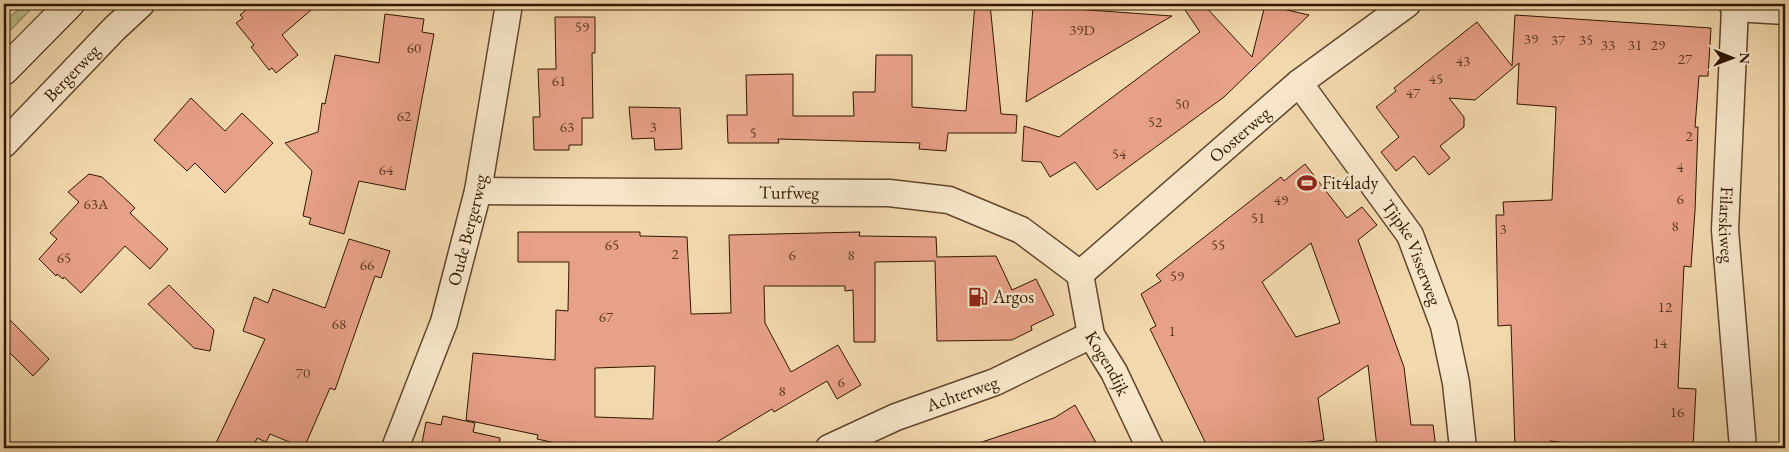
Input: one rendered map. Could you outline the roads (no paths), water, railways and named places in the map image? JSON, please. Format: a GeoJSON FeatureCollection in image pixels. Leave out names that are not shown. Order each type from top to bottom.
{"type":"FeatureCollection","features":[{"type":"Feature","properties":{"kind":"main road"},"geometry":{"type":"LineString","coordinates":[[4,71],[70,4]]}},
{"type":"Feature","properties":{"kind":"street","name":"Bergerweg"},"geometry":{"type":"LineString","coordinates":[[4,144],[141,4]]}},
{"type":"Feature","properties":{"kind":"street","name":"Oude Bergerweg"},"geometry":{"type":"LineString","coordinates":[[395,448],[444,322],[478,191],[510,4]]}},
{"type":"Feature","properties":{"kind":"street","name":"Oosterweg"},"geometry":{"type":"LineString","coordinates":[[1080,274],[1299,83],[1407,4]]}},
{"type":"Feature","properties":{"kind":"street"},"geometry":{"type":"LineString","coordinates":[[1733,6],[1785,11]]}},
{"type":"Feature","properties":{"kind":"street","name":"Filarskiweg"},"geometry":{"type":"LineString","coordinates":[[1733,6],[1725,230],[1744,448]]}},
{"type":"Feature","properties":{"kind":"street","name":"Tjipke Visserweg"},"geometry":{"type":"LineString","coordinates":[[1299,83],[1410,235],[1444,326],[1456,383],[1463,448]]}},
{"type":"Feature","properties":{"kind":"street","name":"Turfweg"},"geometry":{"type":"LineString","coordinates":[[478,191],[889,193],[949,200],[1021,230],[1080,274]]}},
{"type":"Feature","properties":{"kind":"street","name":"Kogendijk"},"geometry":{"type":"LineString","coordinates":[[1080,274],[1091,335],[1114,372],[1150,448]]}},
{"type":"Feature","properties":{"kind":"street","name":"Achterweg"},"geometry":{"type":"LineString","coordinates":[[829,448],[896,417],[995,382],[1091,335]]}},
{"type":"Feature","properties":{"kind":"place","name":"Fit4lady"},"geometry":{"type":"Point","coordinates":[1307,183]}},
{"type":"Feature","properties":{"kind":"place","name":"Argos"},"geometry":{"type":"Point","coordinates":[978,297]}}]}
